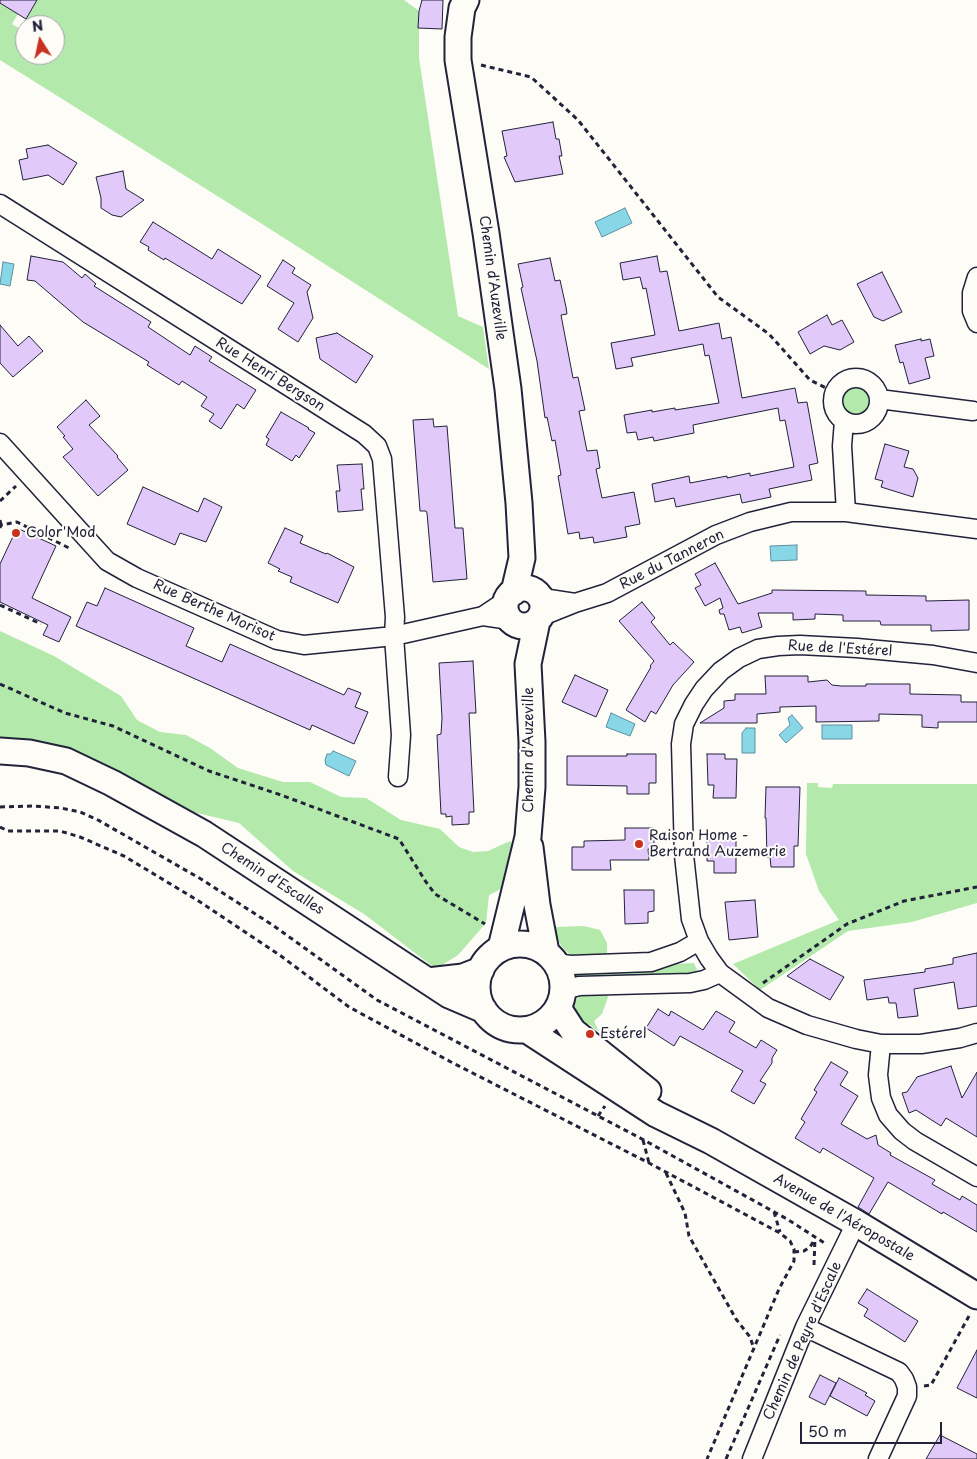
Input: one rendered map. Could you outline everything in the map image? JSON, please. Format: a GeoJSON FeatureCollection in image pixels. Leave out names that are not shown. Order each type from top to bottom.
{"type":"FeatureCollection","features":[{"type":"Feature","properties":{"kind":"street","name":"Chemin d'Auzeville"},"geometry":{"type":"LineString","coordinates":[[466,0],[462,8],[458,37],[458,60],[486,233],[508,389],[519,503],[532,742],[532,787],[528,837],[501,948]]}},
{"type":"Feature","properties":{"kind":"street","name":"Rue Henri Bergson"},"geometry":{"type":"LineString","coordinates":[[0,204],[364,434],[377,446],[382,459],[396,617],[394,636],[401,735],[398,777]]}},
{"type":"Feature","properties":{"kind":"street"},"geometry":{"type":"LineString","coordinates":[[977,277],[972,293],[972,311],[977,322]]}},
{"type":"Feature","properties":{"kind":"street"},"geometry":{"type":"LineString","coordinates":[[851,378],[859,378],[870,382],[875,388],[879,399],[876,413],[870,420],[856,424],[844,421],[838,416],[832,400],[834,392],[843,381],[851,378]]}},
{"type":"Feature","properties":{"kind":"street"},"geometry":{"type":"LineString","coordinates":[[879,399],[973,411]]}},
{"type":"Feature","properties":{"kind":"street"},"geometry":{"type":"LineString","coordinates":[[844,421],[842,446],[846,512]]}},
{"type":"Feature","properties":{"kind":"street","name":"Rue Berthe Morisot"},"geometry":{"type":"LineString","coordinates":[[0,442],[107,561],[137,578],[277,640],[304,645],[394,636],[524,608]]}},
{"type":"Feature","properties":{"kind":"street","name":"Rue du Tanneron"},"geometry":{"type":"LineString","coordinates":[[524,608],[575,603],[607,593],[716,535],[750,522],[791,512],[846,512],[977,529]]}},
{"type":"Feature","properties":{"kind":"street","name":"Rue de l'Estérel"},"geometry":{"type":"LineString","coordinates":[[977,662],[933,655],[800,644],[758,649],[739,658],[720,671],[704,689],[684,724],[681,744],[684,854],[691,919],[699,941],[720,973],[768,1008],[807,1025],[881,1044],[921,1044],[960,1038],[977,1033]]}},
{"type":"Feature","properties":{"kind":"street","name":"Chemin d'Escalles"},"geometry":{"type":"LineString","coordinates":[[0,751],[29,753],[66,762],[112,783],[204,834],[449,995],[484,1010]]}},
{"type":"Feature","properties":{"kind":"street","name":"Chemin d'Escalles"},"geometry":{"type":"LineString","coordinates":[[0,763],[50,765],[112,783]]}},
{"type":"Feature","properties":{"kind":"street","name":"Chemin d'Auzeville"},"geometry":{"type":"LineString","coordinates":[[528,837],[537,905],[551,958]]}},
{"type":"Feature","properties":{"kind":"street"},"geometry":{"type":"LineString","coordinates":[[699,941],[680,952],[652,962],[570,965],[551,958],[533,946],[519,944],[501,948],[488,958],[481,970],[477,981],[477,994],[484,1010],[495,1022],[505,1028],[528,1030],[540,1026],[550,1018],[561,999],[579,986],[690,983],[704,980],[720,973]]}},
{"type":"Feature","properties":{"kind":"street"},"geometry":{"type":"LineString","coordinates":[[551,958],[562,977],[561,999]]}},
{"type":"Feature","properties":{"kind":"street"},"geometry":{"type":"LineString","coordinates":[[428,980],[463,977],[481,970]]}},
{"type":"Feature","properties":{"kind":"street","name":"Avenue de l'Aéropostale"},"geometry":{"type":"LineString","coordinates":[[561,999],[572,1031],[711,1141]]}},
{"type":"Feature","properties":{"kind":"street","name":"Avenue de l'Aéropostale"},"geometry":{"type":"LineString","coordinates":[[528,1030],[656,1114],[711,1141],[856,1223],[975,1304]]}},
{"type":"Feature","properties":{"kind":"street"},"geometry":{"type":"LineString","coordinates":[[881,1044],[878,1075],[881,1098],[888,1115],[902,1132],[914,1141],[977,1177]]}},
{"type":"Feature","properties":{"kind":"street","name":"Chemin de Peyre d'Escale"},"geometry":{"type":"LineString","coordinates":[[752,1459],[806,1327],[856,1223]]}},
{"type":"Feature","properties":{"kind":"street"},"geometry":{"type":"LineString","coordinates":[[806,1327],[899,1372],[904,1379],[907,1387],[907,1396],[878,1459]]}},
{"type":"Feature","properties":{"kind":"path"},"geometry":{"type":"LineString","coordinates":[[458,60],[531,77],[578,120],[718,297],[768,334],[810,380],[834,392]]}},
{"type":"Feature","properties":{"kind":"path"},"geometry":{"type":"LineString","coordinates":[[0,520],[0,527],[16,522],[77,551]]}},
{"type":"Feature","properties":{"kind":"path"},"geometry":{"type":"LineString","coordinates":[[0,605],[41,624]]}},
{"type":"Feature","properties":{"kind":"path"},"geometry":{"type":"LineString","coordinates":[[0,684],[65,712],[114,726],[209,772],[282,795],[399,839],[435,894],[499,931],[501,948]]}},
{"type":"Feature","properties":{"kind":"path"},"geometry":{"type":"LineString","coordinates":[[0,807],[34,806],[61,808],[80,812],[98,820],[201,879],[274,926],[377,1000],[642,1139],[774,1212],[815,1238],[810,1247],[804,1251],[794,1252]]}},
{"type":"Feature","properties":{"kind":"path"},"geometry":{"type":"LineString","coordinates":[[0,827],[8,831],[60,832],[80,837],[124,856],[204,905],[281,956],[349,1007],[451,1062],[666,1172],[780,1233],[790,1241],[794,1252],[794,1261],[779,1289],[707,1459]]}},
{"type":"Feature","properties":{"kind":"path"},"geometry":{"type":"LineString","coordinates":[[749,994],[847,924],[904,901],[977,887]]}},
{"type":"Feature","properties":{"kind":"path"},"geometry":{"type":"LineString","coordinates":[[642,1139],[649,1163]]}},
{"type":"Feature","properties":{"kind":"path"},"geometry":{"type":"LineString","coordinates":[[666,1172],[685,1213],[689,1236],[736,1319],[750,1337],[754,1350]]}},
{"type":"Feature","properties":{"kind":"path"},"geometry":{"type":"LineString","coordinates":[[774,1212],[780,1233]]}},
{"type":"Feature","properties":{"kind":"path"},"geometry":{"type":"LineString","coordinates":[[907,1387],[931,1385],[975,1304]]}},
{"type":"Feature","properties":{"kind":"green space"},"geometry":{"type":"Polygon","coordinates":[[[37,0],[404,0],[419,11],[419,58],[458,316],[483,327],[489,369],[0,60],[0,3],[18,14],[15,15],[12,24],[15,26],[15,65],[65,65],[65,15],[28,15],[37,0]]]}},
{"type":"Feature","properties":{"kind":"green space"},"geometry":{"type":"Polygon","coordinates":[[[855,386],[866,390],[870,401],[866,412],[855,416],[844,412],[840,401],[844,390],[855,386]]]}},
{"type":"Feature","properties":{"kind":"green space"},"geometry":{"type":"Polygon","coordinates":[[[0,631],[54,656],[121,696],[137,720],[160,732],[186,735],[210,748],[238,768],[283,782],[310,782],[341,797],[366,798],[401,820],[440,829],[459,847],[473,852],[488,851],[510,841],[517,851],[509,885],[489,895],[486,923],[458,955],[436,969],[364,914],[293,871],[239,823],[193,812],[143,788],[0,744],[0,631]]]}},
{"type":"Feature","properties":{"kind":"green space"},"geometry":{"type":"Polygon","coordinates":[[[807,783],[818,783],[818,787],[832,788],[833,784],[977,784],[977,903],[912,922],[848,931],[760,990],[733,964],[839,920],[819,891],[806,854],[807,783]]]}},
{"type":"Feature","properties":{"kind":"green space"},"geometry":{"type":"Polygon","coordinates":[[[584,926],[600,930],[607,943],[607,959],[570,955],[556,937],[556,927],[584,926]]]}},
{"type":"Feature","properties":{"kind":"green space"},"geometry":{"type":"Polygon","coordinates":[[[694,963],[697,970],[694,976],[576,978],[575,972],[580,969],[694,963]]]}},
{"type":"Feature","properties":{"kind":"green space"},"geometry":{"type":"Polygon","coordinates":[[[607,991],[608,997],[602,1014],[594,1021],[599,1032],[589,1024],[584,1029],[574,1013],[574,1003],[583,992],[607,991]]]}},
{"type":"Feature","properties":{"kind":"water"},"geometry":{"type":"Polygon","coordinates":[[[625,208],[632,223],[602,237],[595,222],[625,208]]]}},
{"type":"Feature","properties":{"kind":"water"},"geometry":{"type":"Polygon","coordinates":[[[3,262],[14,264],[10,286],[0,284],[3,262]]]}},
{"type":"Feature","properties":{"kind":"water"},"geometry":{"type":"Polygon","coordinates":[[[797,545],[797,560],[771,561],[770,546],[797,545]]]}},
{"type":"Feature","properties":{"kind":"water"},"geometry":{"type":"Polygon","coordinates":[[[611,713],[635,724],[630,736],[606,727],[611,713]]]}},
{"type":"Feature","properties":{"kind":"water"},"geometry":{"type":"Polygon","coordinates":[[[792,715],[803,728],[786,743],[779,735],[790,725],[788,718],[792,715]]]}},
{"type":"Feature","properties":{"kind":"water"},"geometry":{"type":"Polygon","coordinates":[[[822,725],[852,725],[852,739],[822,739],[822,725]]]}},
{"type":"Feature","properties":{"kind":"water"},"geometry":{"type":"Polygon","coordinates":[[[746,728],[755,728],[755,753],[742,753],[742,733],[746,728]]]}},
{"type":"Feature","properties":{"kind":"water"},"geometry":{"type":"Polygon","coordinates":[[[333,751],[356,761],[349,776],[326,765],[327,754],[331,754],[333,751]]]}},
{"type":"Feature","properties":{"kind":"building"},"geometry":{"type":"Polygon","coordinates":[[[0,0],[37,0],[28,15],[20,15],[0,3],[0,0]]]}},
{"type":"Feature","properties":{"kind":"building"},"geometry":{"type":"Polygon","coordinates":[[[422,0],[443,0],[442,29],[418,28],[422,0]]]}},
{"type":"Feature","properties":{"kind":"building"},"geometry":{"type":"Polygon","coordinates":[[[553,122],[556,139],[559,139],[562,156],[559,156],[563,174],[515,182],[504,157],[507,156],[502,131],[553,122]]]}},
{"type":"Feature","properties":{"kind":"building"},"geometry":{"type":"Polygon","coordinates":[[[48,145],[77,163],[63,185],[48,175],[23,180],[19,160],[28,158],[26,149],[48,145]]]}},
{"type":"Feature","properties":{"kind":"building"},"geometry":{"type":"Polygon","coordinates":[[[123,171],[126,189],[144,200],[121,217],[112,215],[101,208],[101,198],[96,177],[123,171]]]}},
{"type":"Feature","properties":{"kind":"building"},"geometry":{"type":"Polygon","coordinates":[[[153,222],[212,259],[218,249],[261,276],[242,304],[165,258],[164,260],[148,250],[149,247],[140,242],[153,222]]]}},
{"type":"Feature","properties":{"kind":"building"},"geometry":{"type":"Polygon","coordinates":[[[31,256],[63,262],[82,278],[85,274],[96,284],[94,286],[151,322],[148,327],[190,355],[195,346],[212,357],[209,361],[256,390],[244,409],[237,404],[221,429],[209,421],[214,414],[201,406],[207,397],[182,381],[179,385],[147,365],[149,362],[83,322],[35,281],[27,280],[31,256]]]}},
{"type":"Feature","properties":{"kind":"building"},"geometry":{"type":"Polygon","coordinates":[[[657,256],[660,272],[667,271],[679,331],[719,323],[722,339],[731,337],[742,398],[795,388],[798,403],[807,402],[818,463],[809,465],[812,480],[769,489],[771,497],[742,503],[740,494],[676,507],[674,498],[655,502],[652,484],[689,476],[690,483],[750,473],[750,476],[794,467],[785,420],[780,421],[778,408],[693,425],[694,433],[654,441],[653,437],[638,440],[636,432],[627,433],[624,415],[719,403],[709,355],[705,356],[703,344],[631,358],[633,366],[616,369],[611,343],[655,335],[646,288],[643,289],[640,277],[623,280],[620,263],[657,256]]]}},
{"type":"Feature","properties":{"kind":"building"},"geometry":{"type":"Polygon","coordinates":[[[550,258],[555,281],[560,280],[566,307],[567,314],[561,315],[573,378],[578,377],[585,410],[579,411],[587,451],[597,450],[600,468],[596,469],[602,498],[634,492],[640,524],[625,527],[627,537],[594,543],[593,537],[580,539],[579,532],[568,534],[558,476],[561,475],[555,440],[552,441],[547,417],[545,418],[537,361],[521,288],[523,287],[518,264],[550,258]]]}},
{"type":"Feature","properties":{"kind":"building"},"geometry":{"type":"Polygon","coordinates":[[[283,260],[295,268],[292,273],[311,285],[307,292],[313,318],[298,342],[278,329],[294,303],[267,286],[283,260]]]}},
{"type":"Feature","properties":{"kind":"building"},"geometry":{"type":"Polygon","coordinates":[[[882,272],[902,312],[883,321],[874,317],[857,284],[882,272]]]}},
{"type":"Feature","properties":{"kind":"building"},"geometry":{"type":"Polygon","coordinates":[[[827,315],[832,325],[842,320],[854,342],[840,350],[824,346],[810,354],[798,332],[827,315]]]}},
{"type":"Feature","properties":{"kind":"building"},"geometry":{"type":"Polygon","coordinates":[[[0,325],[18,346],[29,336],[43,351],[13,377],[0,363],[0,325]]]}},
{"type":"Feature","properties":{"kind":"building"},"geometry":{"type":"Polygon","coordinates":[[[337,333],[373,356],[356,383],[320,359],[316,338],[337,333]]]}},
{"type":"Feature","properties":{"kind":"building"},"geometry":{"type":"Polygon","coordinates":[[[921,339],[921,341],[930,339],[934,356],[925,358],[930,378],[909,384],[903,362],[900,363],[895,345],[921,339]]]}},
{"type":"Feature","properties":{"kind":"building"},"geometry":{"type":"Polygon","coordinates":[[[86,400],[100,416],[89,425],[118,456],[128,470],[98,496],[63,457],[73,449],[57,427],[86,400]]]}},
{"type":"Feature","properties":{"kind":"building"},"geometry":{"type":"Polygon","coordinates":[[[281,412],[315,433],[299,458],[296,455],[292,461],[266,445],[269,439],[266,437],[281,412]]]}},
{"type":"Feature","properties":{"kind":"building"},"geometry":{"type":"Polygon","coordinates":[[[433,419],[434,427],[447,426],[455,528],[463,528],[467,579],[433,582],[427,513],[426,511],[420,511],[413,420],[433,419]]]}},
{"type":"Feature","properties":{"kind":"building"},"geometry":{"type":"Polygon","coordinates":[[[885,444],[909,451],[904,467],[913,469],[918,478],[913,497],[881,487],[883,481],[875,479],[885,444]]]}},
{"type":"Feature","properties":{"kind":"building"},"geometry":{"type":"Polygon","coordinates":[[[362,464],[364,489],[361,489],[363,510],[338,512],[336,491],[340,491],[337,465],[362,464]]]}},
{"type":"Feature","properties":{"kind":"building"},"geometry":{"type":"Polygon","coordinates":[[[143,487],[198,512],[204,498],[222,507],[206,542],[180,533],[175,545],[127,524],[143,487]]]}},
{"type":"Feature","properties":{"kind":"building"},"geometry":{"type":"Polygon","coordinates":[[[17,528],[56,546],[32,598],[71,617],[59,642],[43,635],[48,625],[0,602],[0,564],[17,528]]]}},
{"type":"Feature","properties":{"kind":"building"},"geometry":{"type":"Polygon","coordinates":[[[285,528],[303,536],[300,543],[327,553],[354,567],[338,603],[290,582],[292,577],[278,571],[280,569],[268,563],[285,528]]]}},
{"type":"Feature","properties":{"kind":"building"},"geometry":{"type":"Polygon","coordinates":[[[715,563],[738,604],[772,593],[772,590],[866,591],[866,595],[926,596],[926,601],[969,600],[969,630],[931,631],[931,625],[881,625],[880,621],[843,621],[843,615],[815,614],[815,619],[793,620],[793,613],[758,613],[762,627],[742,633],[740,627],[729,630],[724,614],[720,614],[719,610],[723,608],[720,598],[705,606],[695,588],[701,585],[695,574],[715,563]]]}},
{"type":"Feature","properties":{"kind":"building"},"geometry":{"type":"Polygon","coordinates":[[[105,588],[194,628],[186,646],[222,662],[230,644],[344,695],[348,688],[361,693],[355,707],[368,712],[354,744],[312,725],[310,730],[76,626],[87,602],[97,606],[105,588]]]}},
{"type":"Feature","properties":{"kind":"building"},"geometry":{"type":"Polygon","coordinates":[[[642,602],[655,618],[651,622],[670,645],[673,642],[694,662],[673,685],[656,714],[651,711],[645,722],[626,710],[654,661],[619,621],[642,602]]]}},
{"type":"Feature","properties":{"kind":"building"},"geometry":{"type":"Polygon","coordinates":[[[473,661],[476,713],[469,713],[474,812],[469,812],[469,824],[452,825],[452,816],[446,817],[446,814],[441,814],[437,735],[441,734],[442,718],[439,663],[473,661]]]}},
{"type":"Feature","properties":{"kind":"building"},"geometry":{"type":"Polygon","coordinates":[[[575,675],[608,690],[596,717],[562,702],[575,675]]]}},
{"type":"Feature","properties":{"kind":"building"},"geometry":{"type":"Polygon","coordinates":[[[765,676],[808,676],[808,682],[827,680],[832,685],[841,686],[910,684],[910,694],[961,695],[961,702],[977,702],[977,722],[938,722],[938,728],[922,727],[922,715],[879,714],[879,721],[816,722],[816,706],[780,707],[780,712],[757,714],[757,723],[700,723],[724,708],[724,701],[735,700],[735,694],[766,694],[765,676]]]}},
{"type":"Feature","properties":{"kind":"building"},"geometry":{"type":"Polygon","coordinates":[[[627,754],[656,754],[656,783],[649,783],[649,794],[627,794],[627,786],[567,785],[567,756],[627,756],[627,754]]]}},
{"type":"Feature","properties":{"kind":"building"},"geometry":{"type":"Polygon","coordinates":[[[707,754],[725,754],[725,759],[737,759],[736,798],[713,798],[714,785],[708,785],[707,754]]]}},
{"type":"Feature","properties":{"kind":"building"},"geometry":{"type":"Polygon","coordinates":[[[766,787],[800,787],[798,846],[794,846],[794,867],[771,867],[770,857],[767,857],[766,787]]]}},
{"type":"Feature","properties":{"kind":"building"},"geometry":{"type":"Polygon","coordinates":[[[625,828],[654,828],[654,849],[648,849],[649,860],[610,860],[611,870],[572,870],[572,847],[584,847],[584,841],[625,840],[625,828]]]}},
{"type":"Feature","properties":{"kind":"building"},"geometry":{"type":"Polygon","coordinates":[[[707,840],[736,840],[736,873],[714,873],[714,861],[707,861],[707,840]]]}},
{"type":"Feature","properties":{"kind":"building"},"geometry":{"type":"Polygon","coordinates":[[[624,890],[654,890],[654,911],[648,912],[648,923],[625,924],[624,890]]]}},
{"type":"Feature","properties":{"kind":"building"},"geometry":{"type":"Polygon","coordinates":[[[755,900],[758,937],[729,940],[725,902],[755,900]]]}},
{"type":"Feature","properties":{"kind":"building"},"geometry":{"type":"Polygon","coordinates":[[[977,953],[977,1006],[958,1009],[954,982],[914,989],[918,1016],[898,1018],[896,1003],[889,1003],[888,997],[867,1000],[864,980],[925,972],[925,969],[953,964],[953,958],[977,953]]]}},
{"type":"Feature","properties":{"kind":"building"},"geometry":{"type":"Polygon","coordinates":[[[810,959],[844,977],[830,1000],[787,976],[810,959]]]}},
{"type":"Feature","properties":{"kind":"building"},"geometry":{"type":"Polygon","coordinates":[[[658,1009],[669,1016],[671,1011],[703,1030],[716,1011],[735,1022],[729,1032],[756,1048],[761,1040],[777,1050],[772,1058],[772,1063],[760,1081],[766,1084],[754,1104],[731,1091],[743,1071],[680,1036],[674,1046],[646,1028],[658,1009]]]}},
{"type":"Feature","properties":{"kind":"building"},"geometry":{"type":"Polygon","coordinates":[[[831,1062],[848,1072],[840,1085],[858,1096],[841,1124],[867,1139],[876,1135],[878,1145],[891,1153],[890,1155],[935,1180],[932,1184],[960,1200],[962,1196],[977,1205],[977,1232],[888,1182],[869,1214],[858,1207],[874,1178],[823,1148],[820,1153],[795,1138],[805,1122],[801,1119],[817,1092],[814,1090],[831,1062]]]}},
{"type":"Feature","properties":{"kind":"building"},"geometry":{"type":"Polygon","coordinates":[[[951,1066],[962,1098],[977,1072],[977,1137],[946,1118],[941,1126],[916,1110],[909,1113],[902,1093],[907,1092],[917,1077],[951,1066]]]}},
{"type":"Feature","properties":{"kind":"building"},"geometry":{"type":"Polygon","coordinates":[[[867,1289],[918,1321],[905,1342],[864,1316],[868,1309],[858,1303],[867,1289]]]}},
{"type":"Feature","properties":{"kind":"building"},"geometry":{"type":"Polygon","coordinates":[[[977,1350],[977,1398],[957,1388],[977,1350]]]}},
{"type":"Feature","properties":{"kind":"building"},"geometry":{"type":"Polygon","coordinates":[[[820,1375],[836,1383],[825,1405],[809,1397],[820,1375]]]}},
{"type":"Feature","properties":{"kind":"building"},"geometry":{"type":"Polygon","coordinates":[[[839,1378],[867,1393],[865,1395],[875,1401],[867,1416],[830,1396],[839,1378]]]}},
{"type":"Feature","properties":{"kind":"building"},"geometry":{"type":"Polygon","coordinates":[[[940,1435],[977,1454],[977,1459],[926,1459],[940,1435]]]}},
{"type":"Feature","properties":{"kind":"place","name":"Color'Mod"},"geometry":{"type":"Point","coordinates":[16,533]}},
{"type":"Feature","properties":{"kind":"place","name":"Raison Home - Bertrand Auzemerie"},"geometry":{"type":"Point","coordinates":[639,844]}},
{"type":"Feature","properties":{"kind":"place","name":"Estérel"},"geometry":{"type":"Point","coordinates":[590,1034]}}]}
